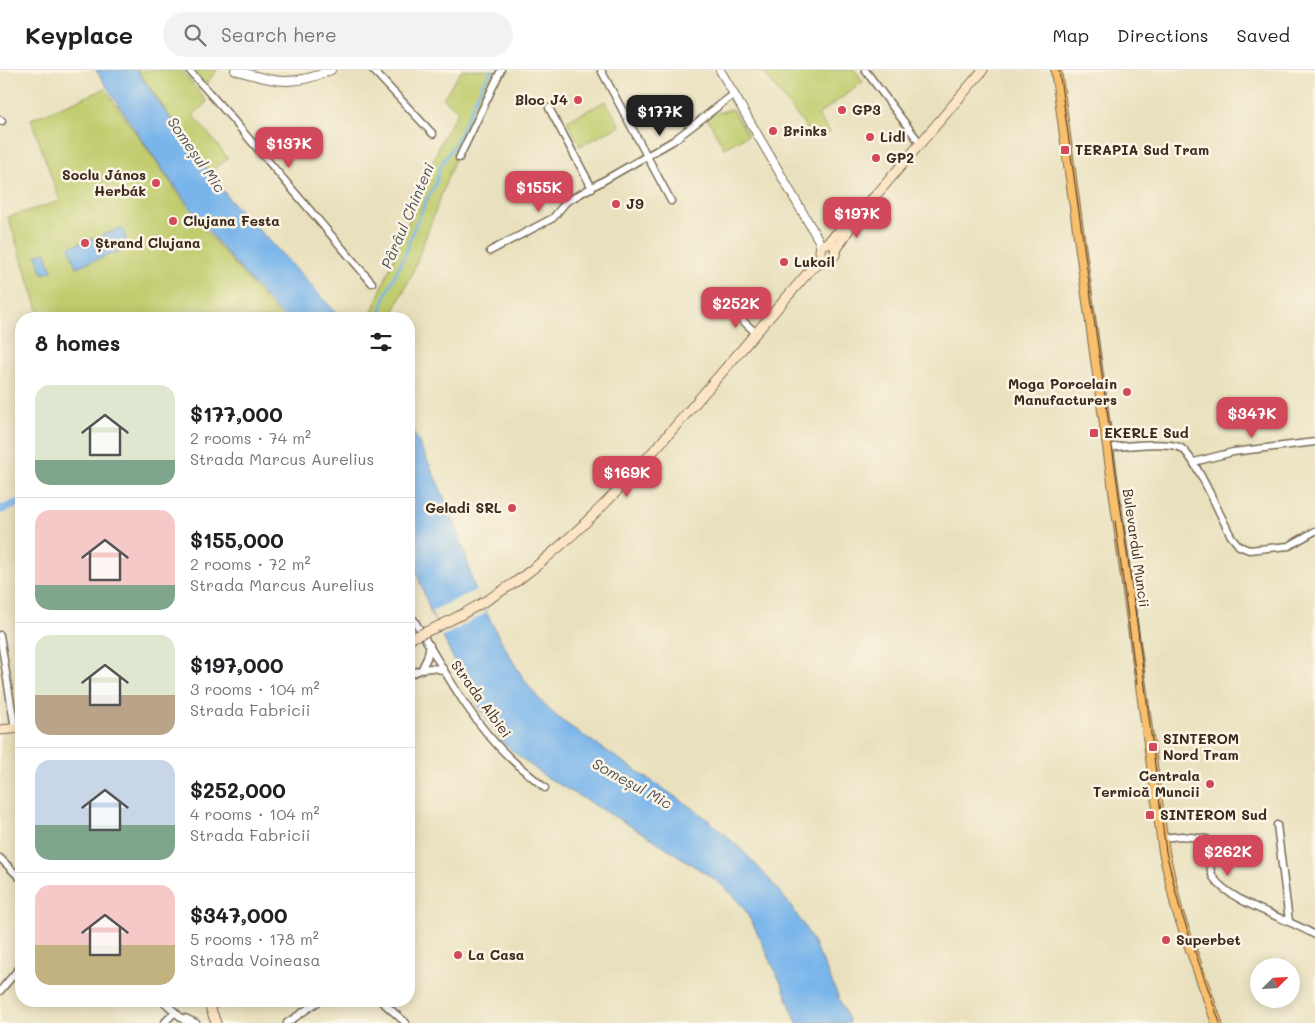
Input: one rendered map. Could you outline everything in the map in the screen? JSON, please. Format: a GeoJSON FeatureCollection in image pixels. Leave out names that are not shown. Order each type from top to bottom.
{"type":"FeatureCollection","features":[{"type":"Feature","properties":{"kind":"main road"},"geometry":{"type":"LineString","coordinates":[[814,266],[822,245],[858,214],[983,70]]}},
{"type":"Feature","properties":{"kind":"main road","name":"Bulevardul Muncii"},"geometry":{"type":"LineString","coordinates":[[1056,70],[1107,448],[1169,880],[1177,910],[1217,1023]]}},
{"type":"Feature","properties":{"kind":"main road"},"geometry":{"type":"LineString","coordinates":[[415,636],[473,609],[518,581],[548,558],[584,526],[637,470],[814,266],[832,255],[858,214]]}},
{"type":"Feature","properties":{"kind":"main road"},"geometry":{"type":"LineString","coordinates":[[822,245],[822,256],[832,255]]}},
{"type":"Feature","properties":{"kind":"main road"},"geometry":{"type":"LineString","coordinates":[[822,245],[834,246],[832,255]]}},
{"type":"Feature","properties":{"kind":"main road"},"geometry":{"type":"LineString","coordinates":[[0,730],[15,728]]}},
{"type":"Feature","properties":{"kind":"main road"},"geometry":{"type":"LineString","coordinates":[[210,1007],[216,1023]]}},
{"type":"Feature","properties":{"kind":"street"},"geometry":{"type":"LineString","coordinates":[[189,70],[372,284]]}},
{"type":"Feature","properties":{"kind":"street"},"geometry":{"type":"LineString","coordinates":[[235,70],[281,81],[299,81],[316,77],[331,70]]}},
{"type":"Feature","properties":{"kind":"street"},"geometry":{"type":"LineString","coordinates":[[373,70],[433,134]]}},
{"type":"Feature","properties":{"kind":"street"},"geometry":{"type":"LineString","coordinates":[[459,158],[501,70]]}},
{"type":"Feature","properties":{"kind":"street"},"geometry":{"type":"LineString","coordinates":[[601,70],[671,201]]}},
{"type":"Feature","properties":{"kind":"street"},"geometry":{"type":"LineString","coordinates":[[720,70],[822,245]]}},
{"type":"Feature","properties":{"kind":"street"},"geometry":{"type":"LineString","coordinates":[[865,70],[920,143]]}},
{"type":"Feature","properties":{"kind":"street"},"geometry":{"type":"LineString","coordinates":[[490,251],[553,218],[566,202],[674,141],[734,94]]}},
{"type":"Feature","properties":{"kind":"street"},"geometry":{"type":"LineString","coordinates":[[549,108],[592,188]]}},
{"type":"Feature","properties":{"kind":"street"},"geometry":{"type":"LineString","coordinates":[[730,309],[756,333]]}},
{"type":"Feature","properties":{"kind":"street"},"geometry":{"type":"LineString","coordinates":[[1194,462],[1233,452],[1315,442]]}},
{"type":"Feature","properties":{"kind":"street"},"geometry":{"type":"LineString","coordinates":[[1107,448],[1167,445],[1181,448],[1194,462],[1231,536],[1244,549],[1261,550],[1289,546],[1315,531]]}},
{"type":"Feature","properties":{"kind":"street","name":"Strada Albiei"},"geometry":{"type":"LineString","coordinates":[[415,622],[444,671],[499,747],[545,788]]}},
{"type":"Feature","properties":{"kind":"street"},"geometry":{"type":"LineString","coordinates":[[0,635],[15,712]]}},
{"type":"Feature","properties":{"kind":"street"},"geometry":{"type":"LineString","coordinates":[[422,668],[430,645]]}},
{"type":"Feature","properties":{"kind":"street"},"geometry":{"type":"LineString","coordinates":[[415,672],[422,668],[444,671]]}},
{"type":"Feature","properties":{"kind":"street"},"geometry":{"type":"LineString","coordinates":[[1277,825],[1290,921]]}},
{"type":"Feature","properties":{"kind":"street"},"geometry":{"type":"LineString","coordinates":[[1162,838],[1182,836],[1207,839],[1210,847],[1211,871],[1220,884],[1246,902],[1290,921],[1315,935]]}},
{"type":"Feature","properties":{"kind":"street"},"geometry":{"type":"LineString","coordinates":[[0,858],[15,871]]}},
{"type":"Feature","properties":{"kind":"street"},"geometry":{"type":"LineString","coordinates":[[0,991],[15,973]]}},
{"type":"Feature","properties":{"kind":"street"},"geometry":{"type":"LineString","coordinates":[[170,1007],[181,1016],[196,1023]]}},
{"type":"Feature","properties":{"kind":"street"},"geometry":{"type":"LineString","coordinates":[[287,1023],[310,1007]]}},
{"type":"Feature","properties":{"kind":"street"},"geometry":{"type":"LineString","coordinates":[[388,1007],[406,1023]]}},
{"type":"Feature","properties":{"kind":"street"},"geometry":{"type":"LineString","coordinates":[[164,1023],[175,1012]]}},
{"type":"Feature","properties":{"kind":"street"},"geometry":{"type":"LineString","coordinates":[[181,1016],[187,1023]]}},
{"type":"Feature","properties":{"kind":"green space"},"geometry":{"type":"Polygon","coordinates":[[[137,70],[181,70],[207,102],[193,115],[228,158],[210,173],[137,70]]]}},
{"type":"Feature","properties":{"kind":"green space"},"geometry":{"type":"Polygon","coordinates":[[[193,70],[217,70],[206,84],[193,70]]]}},
{"type":"Feature","properties":{"kind":"green space"},"geometry":{"type":"Polygon","coordinates":[[[462,70],[496,70],[458,150],[412,274],[393,312],[372,312],[443,137],[458,111],[443,98],[462,70]]]}},
{"type":"Feature","properties":{"kind":"green space"},"geometry":{"type":"Polygon","coordinates":[[[762,70],[855,70],[863,82],[818,115],[830,132],[814,138],[762,70]]]}},
{"type":"Feature","properties":{"kind":"green space"},"geometry":{"type":"Polygon","coordinates":[[[105,89],[199,223],[276,312],[39,312],[8,217],[60,201],[31,119],[105,89]]]}},
{"type":"Feature","properties":{"kind":"green space"},"geometry":{"type":"Polygon","coordinates":[[[606,101],[620,126],[580,146],[567,121],[606,101]]]}},
{"type":"Feature","properties":{"kind":"green space"},"geometry":{"type":"Polygon","coordinates":[[[732,109],[748,135],[724,148],[706,116],[732,109]]]}},
{"type":"Feature","properties":{"kind":"water","name":"Someșul Mic"},"geometry":{"type":"Polygon","coordinates":[[[96,70],[137,70],[230,200],[335,312],[279,312],[200,220],[146,146],[96,70]]]}},
{"type":"Feature","properties":{"kind":"water"},"geometry":{"type":"Polygon","coordinates":[[[122,228],[129,248],[76,267],[69,247],[122,228]]]}},
{"type":"Feature","properties":{"kind":"water"},"geometry":{"type":"Polygon","coordinates":[[[46,252],[52,271],[43,274],[36,255],[46,252]]]}},
{"type":"Feature","properties":{"kind":"water","name":"Someșul Mic"},"geometry":{"type":"Polygon","coordinates":[[[415,436],[450,512],[478,595],[499,637],[533,692],[562,721],[695,810],[728,837],[760,869],[802,922],[822,960],[850,1023],[797,1023],[783,987],[756,930],[745,910],[733,895],[717,881],[653,839],[543,775],[505,745],[470,692],[431,613],[415,568],[415,436]]]}},
{"type":"Feature","properties":{"kind":"pier"},"geometry":{"type":"Polygon","coordinates":[[[476,590],[486,613],[442,637],[431,611],[476,590]]]}},
{"type":"Feature","properties":{"kind":"waterway","name":"Pârâul Chinteni"},"geometry":{"type":"LineString","coordinates":[[380,312],[386,294],[406,252],[414,228],[436,183],[440,166],[454,146],[482,85],[491,70]]}},
{"type":"Feature","properties":{"kind":"waterway"},"geometry":{"type":"LineString","coordinates":[[0,510],[15,504]]}},
{"type":"Feature","properties":{"kind":"tram line"},"geometry":{"type":"LineString","coordinates":[[1059,70],[1138,631],[1166,852],[1180,909],[1220,1023]]}},
{"type":"Feature","properties":{"kind":"tram line"},"geometry":{"type":"LineString","coordinates":[[1115,521],[1137,685]]}},
{"type":"Feature","properties":{"kind":"place","name":"Bloc J4"},"geometry":{"type":"Point","coordinates":[578,100]}},
{"type":"Feature","properties":{"kind":"place","name":"GP3"},"geometry":{"type":"Point","coordinates":[842,110]}},
{"type":"Feature","properties":{"kind":"place","name":"Brinks"},"geometry":{"type":"Point","coordinates":[773,131]}},
{"type":"Feature","properties":{"kind":"place","name":"Lidl"},"geometry":{"type":"Point","coordinates":[870,137]}},
{"type":"Feature","properties":{"kind":"place","name":"TERAPIA Sud Tram"},"geometry":{"type":"Point","coordinates":[1065,150]}},
{"type":"Feature","properties":{"kind":"place","name":"GP2"},"geometry":{"type":"Point","coordinates":[876,158]}},
{"type":"Feature","properties":{"kind":"place","name":"Soclu János Herbák"},"geometry":{"type":"Point","coordinates":[156,183]}},
{"type":"Feature","properties":{"kind":"place","name":"J9"},"geometry":{"type":"Point","coordinates":[616,204]}},
{"type":"Feature","properties":{"kind":"place","name":"Clujana Festa"},"geometry":{"type":"Point","coordinates":[173,221]}},
{"type":"Feature","properties":{"kind":"place","name":"Ștrand Clujana"},"geometry":{"type":"Point","coordinates":[85,243]}},
{"type":"Feature","properties":{"kind":"place","name":"Lukoil"},"geometry":{"type":"Point","coordinates":[784,262]}},
{"type":"Feature","properties":{"kind":"place","name":"Moga Porcelain Manufacturers"},"geometry":{"type":"Point","coordinates":[1127,392]}},
{"type":"Feature","properties":{"kind":"place","name":"EKERLE Sud"},"geometry":{"type":"Point","coordinates":[1094,433]}},
{"type":"Feature","properties":{"kind":"place","name":"Geladi SRL"},"geometry":{"type":"Point","coordinates":[512,508]}},
{"type":"Feature","properties":{"kind":"place","name":"SINTEROM Nord Tram"},"geometry":{"type":"Point","coordinates":[1153,747]}},
{"type":"Feature","properties":{"kind":"place","name":"Centrala Termică Muncii"},"geometry":{"type":"Point","coordinates":[1210,784]}},
{"type":"Feature","properties":{"kind":"place","name":"SINTEROM Sud"},"geometry":{"type":"Point","coordinates":[1150,815]}},
{"type":"Feature","properties":{"kind":"place","name":"Superbet"},"geometry":{"type":"Point","coordinates":[1166,940]}},
{"type":"Feature","properties":{"kind":"place","name":"La Casa"},"geometry":{"type":"Point","coordinates":[458,955]}}]}
